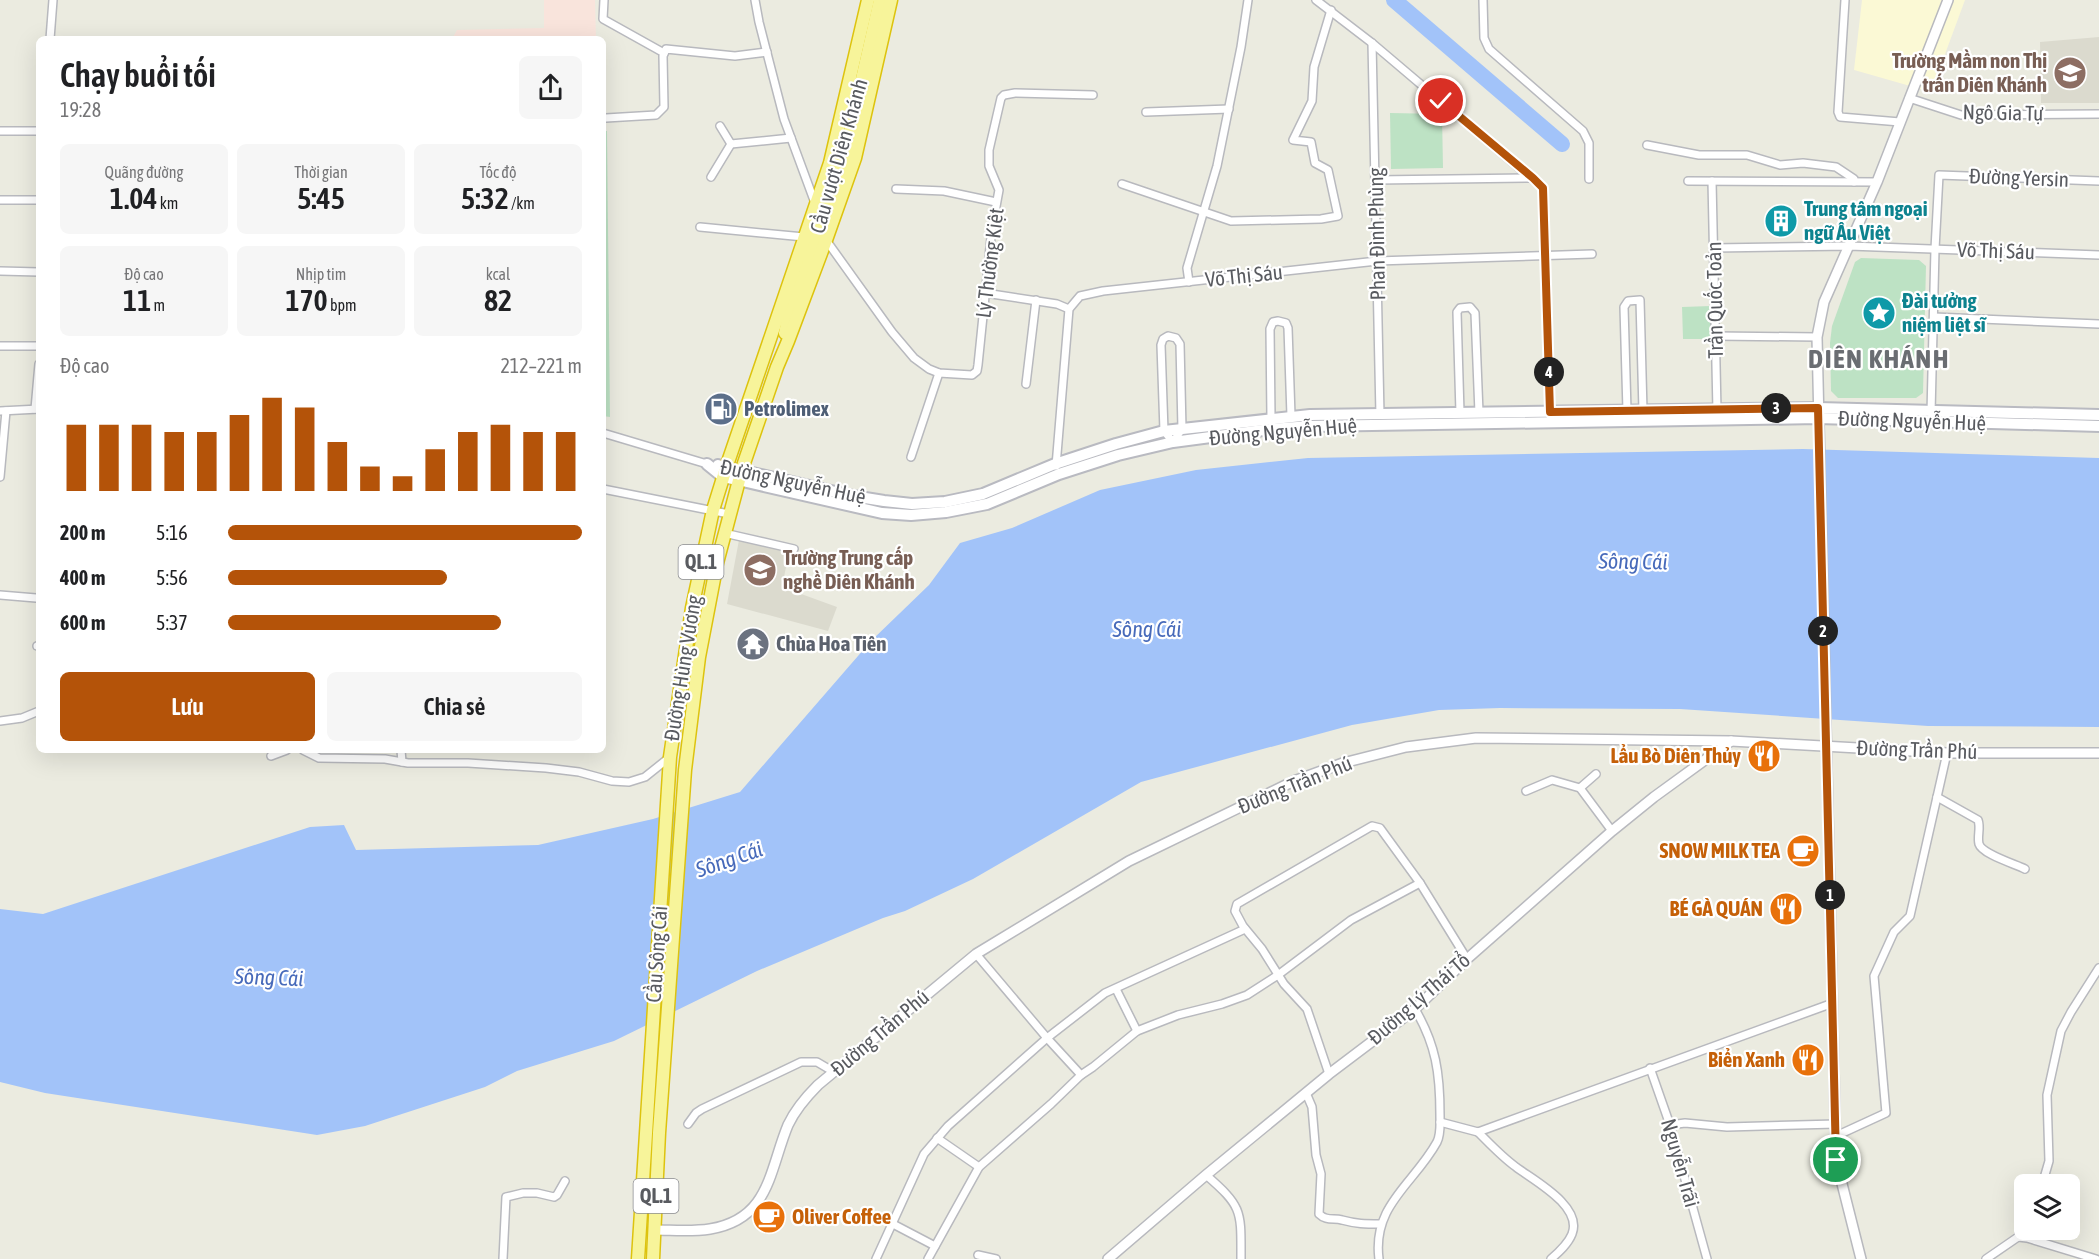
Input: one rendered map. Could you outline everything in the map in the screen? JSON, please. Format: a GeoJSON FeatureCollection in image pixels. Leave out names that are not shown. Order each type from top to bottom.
{"type":"FeatureCollection","features":[{"type":"Feature","properties":{"kind":"highway","name":"QL.1"},"geometry":{"type":"LineString","coordinates":[[762,362],[816,206],[840,123],[868,0]]}},
{"type":"Feature","properties":{"kind":"highway","name":"Cầu vượt Diên Khánh"},"geometry":{"type":"LineString","coordinates":[[777,367],[790,310],[845,153],[880,0]]}},
{"type":"Feature","properties":{"kind":"highway","name":"QL.1"},"geometry":{"type":"LineString","coordinates":[[777,367],[855,158],[891,0]]}},
{"type":"Feature","properties":{"kind":"highway","name":"Cầu vượt Diên Khánh"},"geometry":{"type":"LineString","coordinates":[[762,362],[790,310]]}},
{"type":"Feature","properties":{"kind":"highway","name":"Đường Hùng Vương"},"geometry":{"type":"LineString","coordinates":[[670,763],[692,608],[713,510],[762,362]]}},
{"type":"Feature","properties":{"kind":"highway","name":"Đường Hùng Vương"},"geometry":{"type":"LineString","coordinates":[[685,770],[699,657],[724,533],[740,475],[777,367]]}},
{"type":"Feature","properties":{"kind":"highway","name":"Cầu Sông Cái"},"geometry":{"type":"LineString","coordinates":[[638,1259],[670,763]]}},
{"type":"Feature","properties":{"kind":"highway","name":"Cầu Sông Cái"},"geometry":{"type":"LineString","coordinates":[[654,1230],[685,770]]}},
{"type":"Feature","properties":{"kind":"highway","name":"QL.1"},"geometry":{"type":"LineString","coordinates":[[653,1259],[654,1230]]}},
{"type":"Feature","properties":{"kind":"main road","name":"Đường Nguyễn Huệ"},"geometry":{"type":"LineString","coordinates":[[1057,469],[1173,442],[1271,429],[1460,413],[1551,417],[1627,411],[1717,414]]}},
{"type":"Feature","properties":{"kind":"main road","name":"Đường Nguyễn Huệ"},"geometry":{"type":"LineString","coordinates":[[707,464],[725,471],[882,513],[911,515],[966,510],[987,504],[1057,469],[1116,444],[1164,431],[1291,416],[1380,420],[1818,413],[2099,416]]}},
{"type":"Feature","properties":{"kind":"main road","name":"Đường Nguyễn Huệ"},"geometry":{"type":"LineString","coordinates":[[1931,416],[2099,426]]}},
{"type":"Feature","properties":{"kind":"street"},"geometry":{"type":"LineString","coordinates":[[50,36],[53,0]]}},
{"type":"Feature","properties":{"kind":"street"},"geometry":{"type":"LineString","coordinates":[[604,0],[603,19],[664,53]]}},
{"type":"Feature","properties":{"kind":"street"},"geometry":{"type":"LineString","coordinates":[[755,0],[791,138],[816,206]]}},
{"type":"Feature","properties":{"kind":"street"},"geometry":{"type":"LineString","coordinates":[[1189,282],[1187,268],[1217,166],[1248,0]]}},
{"type":"Feature","properties":{"kind":"street"},"geometry":{"type":"LineString","coordinates":[[1316,0],[1372,43],[1543,188],[1551,417]]}},
{"type":"Feature","properties":{"kind":"street"},"geometry":{"type":"LineString","coordinates":[[1483,0],[1484,38],[1489,49],[1583,131],[1589,143],[1589,179]]}},
{"type":"Feature","properties":{"kind":"street"},"geometry":{"type":"LineString","coordinates":[[1845,0],[1838,112],[1840,117],[1900,122]]}},
{"type":"Feature","properties":{"kind":"street"},"geometry":{"type":"LineString","coordinates":[[1861,1259],[1836,1160],[1817,337],[1824,302],[1877,182],[1948,0]]}},
{"type":"Feature","properties":{"kind":"street"},"geometry":{"type":"LineString","coordinates":[[1122,184],[1231,221],[1322,219],[1338,216],[1328,170],[1315,163],[1311,142],[1293,140],[1312,101],[1314,67],[1331,10]]}},
{"type":"Feature","properties":{"kind":"street","name":"Phan Đình Phùng"},"geometry":{"type":"LineString","coordinates":[[1372,43],[1380,420]]}},
{"type":"Feature","properties":{"kind":"street"},"geometry":{"type":"LineString","coordinates":[[606,118],[656,115],[664,107],[664,53],[666,49],[735,56],[767,52]]}},
{"type":"Feature","properties":{"kind":"street","name":"Lý Thường Kiệt"},"geometry":{"type":"LineString","coordinates":[[939,373],[969,376],[977,371],[999,190],[989,166],[989,150],[1002,96],[1015,93],[1093,95]]}},
{"type":"Feature","properties":{"kind":"street","name":"Ngô Gia Tự"},"geometry":{"type":"LineString","coordinates":[[1909,98],[1961,115],[2099,114]]}},
{"type":"Feature","properties":{"kind":"street"},"geometry":{"type":"LineString","coordinates":[[1146,112],[1229,109]]}},
{"type":"Feature","properties":{"kind":"street"},"geometry":{"type":"LineString","coordinates":[[720,126],[731,144]]}},
{"type":"Feature","properties":{"kind":"street"},"geometry":{"type":"LineString","coordinates":[[0,131],[36,131]]}},
{"type":"Feature","properties":{"kind":"street"},"geometry":{"type":"LineString","coordinates":[[731,144],[791,138]]}},
{"type":"Feature","properties":{"kind":"street"},"geometry":{"type":"LineString","coordinates":[[711,177],[731,144]]}},
{"type":"Feature","properties":{"kind":"street"},"geometry":{"type":"LineString","coordinates":[[1647,144],[1699,155],[1748,155],[1780,165],[1803,163],[1836,167],[1847,173],[1854,179],[1854,182]]}},
{"type":"Feature","properties":{"kind":"street","name":"Đường Yersin"},"geometry":{"type":"LineString","coordinates":[[1935,249],[1939,175],[2099,181]]}},
{"type":"Feature","properties":{"kind":"street"},"geometry":{"type":"LineString","coordinates":[[1376,180],[1533,178]]}},
{"type":"Feature","properties":{"kind":"street"},"geometry":{"type":"LineString","coordinates":[[1688,181],[1877,182]]}},
{"type":"Feature","properties":{"kind":"street","name":"Trần Quốc Toản"},"geometry":{"type":"LineString","coordinates":[[1712,181],[1717,414]]}},
{"type":"Feature","properties":{"kind":"street"},"geometry":{"type":"LineString","coordinates":[[896,189],[944,190],[996,202]]}},
{"type":"Feature","properties":{"kind":"street"},"geometry":{"type":"LineString","coordinates":[[0,200],[36,200]]}},
{"type":"Feature","properties":{"kind":"street"},"geometry":{"type":"LineString","coordinates":[[700,227],[804,237]]}},
{"type":"Feature","properties":{"kind":"street"},"geometry":{"type":"LineString","coordinates":[[826,240],[899,342],[914,358],[939,373],[911,457]]}},
{"type":"Feature","properties":{"kind":"street","name":"Võ Thị Sáu"},"geometry":{"type":"LineString","coordinates":[[1714,248],[1849,246],[2099,255]]}},
{"type":"Feature","properties":{"kind":"street"},"geometry":{"type":"LineString","coordinates":[[1931,416],[1935,249]]}},
{"type":"Feature","properties":{"kind":"street","name":"Võ Thị Sáu"},"geometry":{"type":"LineString","coordinates":[[1070,309],[1080,296],[1103,291],[1377,261],[1592,254]]}},
{"type":"Feature","properties":{"kind":"street"},"geometry":{"type":"LineString","coordinates":[[0,271],[36,272]]}},
{"type":"Feature","properties":{"kind":"street"},"geometry":{"type":"LineString","coordinates":[[985,293],[1063,305],[1070,309],[1057,469]]}},
{"type":"Feature","properties":{"kind":"street"},"geometry":{"type":"LineString","coordinates":[[1026,384],[1036,300]]}},
{"type":"Feature","properties":{"kind":"street"},"geometry":{"type":"LineString","coordinates":[[1627,411],[1624,307],[1628,301],[1640,300],[1643,411]]}},
{"type":"Feature","properties":{"kind":"street"},"geometry":{"type":"LineString","coordinates":[[1460,413],[1457,312],[1460,308],[1470,307],[1475,313],[1479,413]]}},
{"type":"Feature","properties":{"kind":"street"},"geometry":{"type":"LineString","coordinates":[[1934,317],[2099,324]]}},
{"type":"Feature","properties":{"kind":"street"},"geometry":{"type":"LineString","coordinates":[[1271,418],[1270,329],[1273,322],[1278,321],[1286,324],[1288,328],[1291,416]]}},
{"type":"Feature","properties":{"kind":"street"},"geometry":{"type":"LineString","coordinates":[[1168,336],[1176,338],[1180,344],[1182,429],[1173,442],[1164,431],[1161,345],[1163,339],[1168,336]]}},
{"type":"Feature","properties":{"kind":"street"},"geometry":{"type":"LineString","coordinates":[[1715,336],[1817,337]]}},
{"type":"Feature","properties":{"kind":"street"},"geometry":{"type":"LineString","coordinates":[[0,346],[36,346]]}},
{"type":"Feature","properties":{"kind":"street"},"geometry":{"type":"LineString","coordinates":[[0,477],[3,411],[36,411]]}},
{"type":"Feature","properties":{"kind":"street"},"geometry":{"type":"LineString","coordinates":[[606,434],[707,464]]}},
{"type":"Feature","properties":{"kind":"street"},"geometry":{"type":"LineString","coordinates":[[606,490],[729,514]]}},
{"type":"Feature","properties":{"kind":"street"},"geometry":{"type":"LineString","coordinates":[[724,533],[794,549]]}},
{"type":"Feature","properties":{"kind":"street"},"geometry":{"type":"LineString","coordinates":[[0,595],[36,598]]}},
{"type":"Feature","properties":{"kind":"street"},"geometry":{"type":"LineString","coordinates":[[0,721],[22,718],[36,712]]}},
{"type":"Feature","properties":{"kind":"street","name":"Đường Trần Phú"},"geometry":{"type":"LineString","coordinates":[[654,1230],[711,1229],[726,1225],[744,1215],[757,1202],[770,1181],[794,1114],[812,1091],[976,954],[1133,858],[1294,781],[1343,763],[1406,747],[1476,738],[1731,741],[1947,753],[2099,753]]}},
{"type":"Feature","properties":{"kind":"street","name":"Đường Lý Thái Tổ"},"geometry":{"type":"LineString","coordinates":[[1108,1259],[1329,1074],[1415,1008],[1467,958],[1654,796],[1731,741]]}},
{"type":"Feature","properties":{"kind":"street"},"geometry":{"type":"LineString","coordinates":[[272,756],[280,753]]}},
{"type":"Feature","properties":{"kind":"street"},"geometry":{"type":"LineString","coordinates":[[309,753],[319,758],[385,759],[402,762],[546,768],[579,772],[612,781],[629,782],[645,777],[670,763]]}},
{"type":"Feature","properties":{"kind":"street"},"geometry":{"type":"LineString","coordinates":[[401,753],[402,762]]}},
{"type":"Feature","properties":{"kind":"street"},"geometry":{"type":"LineString","coordinates":[[1836,1136],[1886,1113],[1875,975],[1894,932],[1910,916],[1947,753]]}},
{"type":"Feature","properties":{"kind":"street"},"geometry":{"type":"LineString","coordinates":[[1580,788],[1596,774]]}},
{"type":"Feature","properties":{"kind":"street"},"geometry":{"type":"LineString","coordinates":[[1526,791],[1552,780],[1580,788],[1612,831]]}},
{"type":"Feature","properties":{"kind":"street"},"geometry":{"type":"LineString","coordinates":[[1937,797],[1978,820],[1980,823],[1979,842],[1984,851],[2025,868]]}},
{"type":"Feature","properties":{"kind":"street"},"geometry":{"type":"LineString","coordinates":[[1329,1074],[1315,1040],[1307,1009],[1284,984],[1262,949],[1245,929],[1234,911],[1237,904],[1372,826],[1380,828],[1420,883],[1467,958]]}},
{"type":"Feature","properties":{"kind":"street"},"geometry":{"type":"LineString","coordinates":[[928,1259],[979,1167],[1081,1075],[1137,1031],[1178,1014],[1236,1000],[1278,975],[1351,920],[1420,883]]}},
{"type":"Feature","properties":{"kind":"street"},"geometry":{"type":"LineString","coordinates":[[876,1259],[924,1154],[937,1138],[1047,1038],[1098,997],[1245,929]]}},
{"type":"Feature","properties":{"kind":"street"},"geometry":{"type":"LineString","coordinates":[[976,954],[1081,1075]]}},
{"type":"Feature","properties":{"kind":"street"},"geometry":{"type":"LineString","coordinates":[[2045,1174],[2049,1161],[2048,1095],[2061,1031],[2099,968]]}},
{"type":"Feature","properties":{"kind":"street"},"geometry":{"type":"LineString","coordinates":[[1116,988],[1137,1031]]}},
{"type":"Feature","properties":{"kind":"street"},"geometry":{"type":"LineString","coordinates":[[1478,1132],[1833,1003]]}},
{"type":"Feature","properties":{"kind":"street"},"geometry":{"type":"LineString","coordinates":[[1379,1259],[1378,1236],[1388,1208],[1440,1136],[1440,1080],[1437,1063],[1428,1032],[1415,1008]]}},
{"type":"Feature","properties":{"kind":"street"},"geometry":{"type":"LineString","coordinates":[[688,1124],[702,1109],[801,1062],[817,1062],[834,1072]]}},
{"type":"Feature","properties":{"kind":"street","name":"Nguyễn Trãi"},"geometry":{"type":"LineString","coordinates":[[1650,1068],[1670,1125],[1707,1259]]}},
{"type":"Feature","properties":{"kind":"street"},"geometry":{"type":"LineString","coordinates":[[1306,1093],[1312,1107],[1316,1155],[1321,1174],[1319,1214],[1324,1218],[1353,1224],[1381,1224]]}},
{"type":"Feature","properties":{"kind":"street"},"geometry":{"type":"LineString","coordinates":[[1440,1122],[1478,1132],[1516,1167],[1544,1185],[1566,1208],[1572,1218],[1573,1233],[1568,1242],[1551,1259]]}},
{"type":"Feature","properties":{"kind":"street"},"geometry":{"type":"LineString","coordinates":[[1670,1125],[1685,1123],[1726,1127],[1836,1124]]}},
{"type":"Feature","properties":{"kind":"street"},"geometry":{"type":"LineString","coordinates":[[937,1138],[979,1167]]}},
{"type":"Feature","properties":{"kind":"street"},"geometry":{"type":"LineString","coordinates":[[1206,1175],[1222,1189],[1239,1210],[1241,1259]]}},
{"type":"Feature","properties":{"kind":"street"},"geometry":{"type":"LineString","coordinates":[[503,1259],[506,1197],[530,1193],[554,1197],[565,1181]]}},
{"type":"Feature","properties":{"kind":"street"},"geometry":{"type":"LineString","coordinates":[[891,1223],[934,1246]]}},
{"type":"Feature","properties":{"kind":"street"},"geometry":{"type":"LineString","coordinates":[[1986,1259],[2014,1240]]}},
{"type":"Feature","properties":{"kind":"street"},"geometry":{"type":"LineString","coordinates":[[2034,1240],[2096,1259]]}},
{"type":"Feature","properties":{"kind":"street"},"geometry":{"type":"LineString","coordinates":[[978,1255],[996,1259]]}},
{"type":"Feature","properties":{"kind":"shaded area"},"geometry":{"type":"Polygon","coordinates":[[[544,0],[595,0],[596,36],[454,36],[457,30],[544,28],[544,0]]]}},
{"type":"Feature","properties":{"kind":"shaded area"},"geometry":{"type":"Polygon","coordinates":[[[1862,0],[1965,0],[1931,92],[1854,70],[1862,0]]]}},
{"type":"Feature","properties":{"kind":"shaded area","name":"Trường Mầm non Thị trấn Diên Khánh"},"geometry":{"type":"Polygon","coordinates":[[[2099,37],[2099,103],[2041,103],[2040,42],[2099,37]]]}},
{"type":"Feature","properties":{"kind":"shaded area","name":"Trường Trung cấp nghề Diên Khánh"},"geometry":{"type":"Polygon","coordinates":[[[739,540],[789,552],[782,587],[837,607],[828,631],[727,604],[739,540]]]}},
{"type":"Feature","properties":{"kind":"green space"},"geometry":{"type":"Polygon","coordinates":[[[1390,113],[1442,114],[1443,168],[1391,169],[1390,113]]]}},
{"type":"Feature","properties":{"kind":"green space"},"geometry":{"type":"Polygon","coordinates":[[[606,131],[607,131],[610,417],[606,416],[606,131]]]}},
{"type":"Feature","properties":{"kind":"green space"},"geometry":{"type":"Polygon","coordinates":[[[1861,258],[1919,260],[1926,266],[1923,393],[1916,398],[1838,398],[1831,391],[1832,326],[1855,262],[1861,258]]]}},
{"type":"Feature","properties":{"kind":"green space"},"geometry":{"type":"Polygon","coordinates":[[[1711,306],[1711,339],[1683,339],[1682,307],[1711,306]]]}},
{"type":"Feature","properties":{"kind":"water","name":"Sông Cái"},"geometry":{"type":"Polygon","coordinates":[[[1803,449],[2099,458],[2099,727],[1928,726],[1680,709],[1439,710],[1352,725],[1141,782],[973,879],[905,911],[757,971],[614,1041],[517,1071],[485,1087],[365,1126],[317,1135],[45,1093],[0,1082],[0,909],[43,914],[310,827],[344,825],[356,850],[538,845],[653,819],[740,792],[871,641],[929,585],[960,543],[1012,528],[1100,490],[1196,470],[1308,458],[1803,449]]]}},
{"type":"Feature","properties":{"kind":"waterway"},"geometry":{"type":"LineString","coordinates":[[1394,0],[1562,144]]}},
{"type":"Feature","properties":{"kind":"place","name":"Trường Mầm non Thị trấn Diên Khánh"},"geometry":{"type":"Point","coordinates":[2070,73]}},
{"type":"Feature","properties":{"kind":"place","name":"Trung tâm ngoại ngữ Âu Việt"},"geometry":{"type":"Point","coordinates":[1781,221]}},
{"type":"Feature","properties":{"kind":"place","name":"Đài tưởng niệm liệt sĩ"},"geometry":{"type":"Point","coordinates":[1879,313]}},
{"type":"Feature","properties":{"kind":"place","name":"Petrolimex"},"geometry":{"type":"Point","coordinates":[721,409]}},
{"type":"Feature","properties":{"kind":"place","name":"Trường Trung cấp nghề Diên Khánh"},"geometry":{"type":"Point","coordinates":[760,570]}},
{"type":"Feature","properties":{"kind":"place","name":"Chùa Hoa Tiên"},"geometry":{"type":"Point","coordinates":[753,644]}},
{"type":"Feature","properties":{"kind":"place","name":"Lẩu Bò Diên Thủy"},"geometry":{"type":"Point","coordinates":[1764,756]}},
{"type":"Feature","properties":{"kind":"place","name":"SNOW MILK TEA"},"geometry":{"type":"Point","coordinates":[1803,851]}},
{"type":"Feature","properties":{"kind":"place","name":"BÉ GÀ QUÁN"},"geometry":{"type":"Point","coordinates":[1786,909]}},
{"type":"Feature","properties":{"kind":"place","name":"Biển Xanh"},"geometry":{"type":"Point","coordinates":[1808,1060]}},
{"type":"Feature","properties":{"kind":"place","name":"Oliver Coffee"},"geometry":{"type":"Point","coordinates":[769,1217]}},
{"type":"Feature","properties":{"kind":"district","name":"DIÊN KHÁNH"},"geometry":{"type":"Point","coordinates":[1879,359]}},
{"type":"Feature","properties":{"kind":"route"},"geometry":{"type":"LineString","coordinates":[[1441,101],[1543,188],[1550,412],[1818,408],[1836,1160]]}}]}
